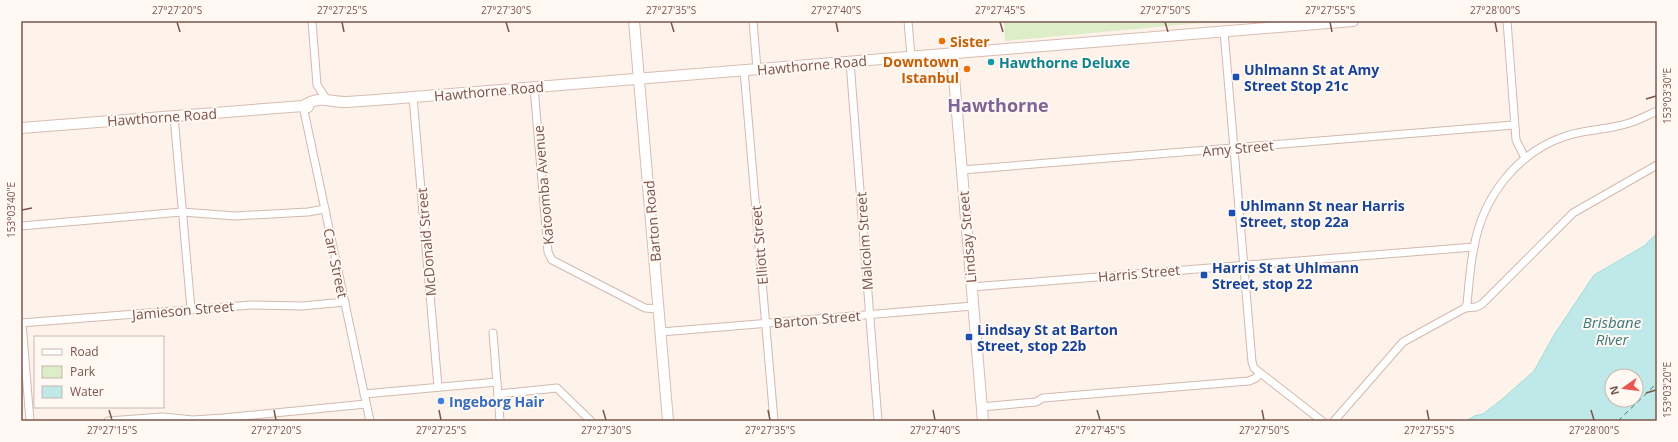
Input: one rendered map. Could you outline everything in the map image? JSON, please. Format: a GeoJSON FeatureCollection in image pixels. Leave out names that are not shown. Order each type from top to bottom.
{"type":"FeatureCollection","features":[{"type":"Feature","properties":{"kind":"street"},"geometry":{"type":"LineString","coordinates":[[312,21],[318,87],[327,100]]}},
{"type":"Feature","properties":{"kind":"street","name":"Barton Road"},"geometry":{"type":"LineString","coordinates":[[634,21],[668,421]]}},
{"type":"Feature","properties":{"kind":"street"},"geometry":{"type":"LineString","coordinates":[[753,21],[757,69]]}},
{"type":"Feature","properties":{"kind":"street"},"geometry":{"type":"LineString","coordinates":[[908,21],[911,56]]}},
{"type":"Feature","properties":{"kind":"street","name":"Hawthorne Road"},"geometry":{"type":"LineString","coordinates":[[303,106],[310,101],[327,100],[342,102],[413,97],[1224,31],[1265,24],[1353,21]]}},
{"type":"Feature","properties":{"kind":"street"},"geometry":{"type":"LineString","coordinates":[[1507,21],[1514,125],[1516,140],[1525,158]]}},
{"type":"Feature","properties":{"kind":"street"},"geometry":{"type":"LineString","coordinates":[[1224,31],[1252,362],[1254,368],[1322,421]]}},
{"type":"Feature","properties":{"kind":"street","name":"Lindsay Street"},"geometry":{"type":"LineString","coordinates":[[952,53],[983,421]]}},
{"type":"Feature","properties":{"kind":"street","name":"Malcolm Street"},"geometry":{"type":"LineString","coordinates":[[850,62],[878,421]]}},
{"type":"Feature","properties":{"kind":"street","name":"Elliott Street"},"geometry":{"type":"LineString","coordinates":[[744,70],[774,421]]}},
{"type":"Feature","properties":{"kind":"street","name":"Katoomba Avenue"},"geometry":{"type":"LineString","coordinates":[[534,87],[548,252],[552,260],[645,308],[659,309]]}},
{"type":"Feature","properties":{"kind":"street","name":"McDonald Street"},"geometry":{"type":"LineString","coordinates":[[413,97],[438,387]]}},
{"type":"Feature","properties":{"kind":"street","name":"Hawthorne Road"},"geometry":{"type":"LineString","coordinates":[[21,128],[303,106],[310,108],[335,106],[342,102]]}},
{"type":"Feature","properties":{"kind":"street","name":"Carr Street"},"geometry":{"type":"LineString","coordinates":[[303,106],[370,421]]}},
{"type":"Feature","properties":{"kind":"street"},"geometry":{"type":"LineString","coordinates":[[1465,308],[1467,304],[1474,247],[1480,221],[1498,186],[1525,158],[1540,147],[1566,136],[1629,123],[1657,111]]}},
{"type":"Feature","properties":{"kind":"street"},"geometry":{"type":"LineString","coordinates":[[174,116],[191,309]]}},
{"type":"Feature","properties":{"kind":"street","name":"Amy Street"},"geometry":{"type":"LineString","coordinates":[[962,170],[1514,125]]}},
{"type":"Feature","properties":{"kind":"street"},"geometry":{"type":"LineString","coordinates":[[1334,421],[1403,342],[1465,308],[1476,307],[1482,304],[1573,212],[1657,165]]}},
{"type":"Feature","properties":{"kind":"street"},"geometry":{"type":"LineString","coordinates":[[21,226],[182,212],[235,216],[308,212],[325,209]]}},
{"type":"Feature","properties":{"kind":"street","name":"Harris Street"},"geometry":{"type":"LineString","coordinates":[[972,287],[1244,264],[1474,247]]}},
{"type":"Feature","properties":{"kind":"street","name":"Jamieson Street"},"geometry":{"type":"LineString","coordinates":[[21,323],[251,304],[302,306],[345,302]]}},
{"type":"Feature","properties":{"kind":"street","name":"Barton Street"},"geometry":{"type":"LineString","coordinates":[[661,332],[973,306]]}},
{"type":"Feature","properties":{"kind":"street"},"geometry":{"type":"LineString","coordinates":[[21,323],[30,421]]}},
{"type":"Feature","properties":{"kind":"street"},"geometry":{"type":"LineString","coordinates":[[493,333],[500,421]]}},
{"type":"Feature","properties":{"kind":"street"},"geometry":{"type":"LineString","coordinates":[[981,407],[1036,402],[1043,398],[1249,381],[1256,378],[1260,373]]}},
{"type":"Feature","properties":{"kind":"street"},"geometry":{"type":"LineString","coordinates":[[364,394],[497,382]]}},
{"type":"Feature","properties":{"kind":"street"},"geometry":{"type":"LineString","coordinates":[[498,394],[557,388],[591,421]]}},
{"type":"Feature","properties":{"kind":"street"},"geometry":{"type":"LineString","coordinates":[[108,421],[163,417],[193,420],[366,404]]}},
{"type":"Feature","properties":{"kind":"green space"},"geometry":{"type":"Polygon","coordinates":[[[1004,21],[1211,21],[1211,22],[1005,41],[1004,21]]]}},
{"type":"Feature","properties":{"kind":"water","name":"Brisbane River"},"geometry":{"type":"Polygon","coordinates":[[[1657,233],[1657,421],[1466,421],[1474,416],[1483,414],[1534,371],[1554,335],[1594,275],[1644,246],[1657,233]]]}},
{"type":"Feature","properties":{"kind":"ferry route"},"geometry":{"type":"LineString","coordinates":[[1618,421],[1657,383]]}},
{"type":"Feature","properties":{"kind":"place","name":"Sister"},"geometry":{"type":"Point","coordinates":[942,41]}},
{"type":"Feature","properties":{"kind":"place","name":"Hawthorne Deluxe"},"geometry":{"type":"Point","coordinates":[991,62]}},
{"type":"Feature","properties":{"kind":"place","name":"Downtown Istanbul"},"geometry":{"type":"Point","coordinates":[967,69]}},
{"type":"Feature","properties":{"kind":"place","name":"Uhlmann St at Amy Street Stop 21c"},"geometry":{"type":"Point","coordinates":[1236,77]}},
{"type":"Feature","properties":{"kind":"place","name":"Uhlmann St near Harris Street, stop 22a"},"geometry":{"type":"Point","coordinates":[1232,213]}},
{"type":"Feature","properties":{"kind":"place","name":"Harris St at Uhlmann Street, stop 22"},"geometry":{"type":"Point","coordinates":[1204,275]}},
{"type":"Feature","properties":{"kind":"place","name":"Lindsay St at Barton Street, stop 22b"},"geometry":{"type":"Point","coordinates":[969,337]}},
{"type":"Feature","properties":{"kind":"place","name":"Ingeborg Hair"},"geometry":{"type":"Point","coordinates":[441,401]}},
{"type":"Feature","properties":{"kind":"district","name":"Hawthorne"},"geometry":{"type":"Point","coordinates":[998,105]}}]}
